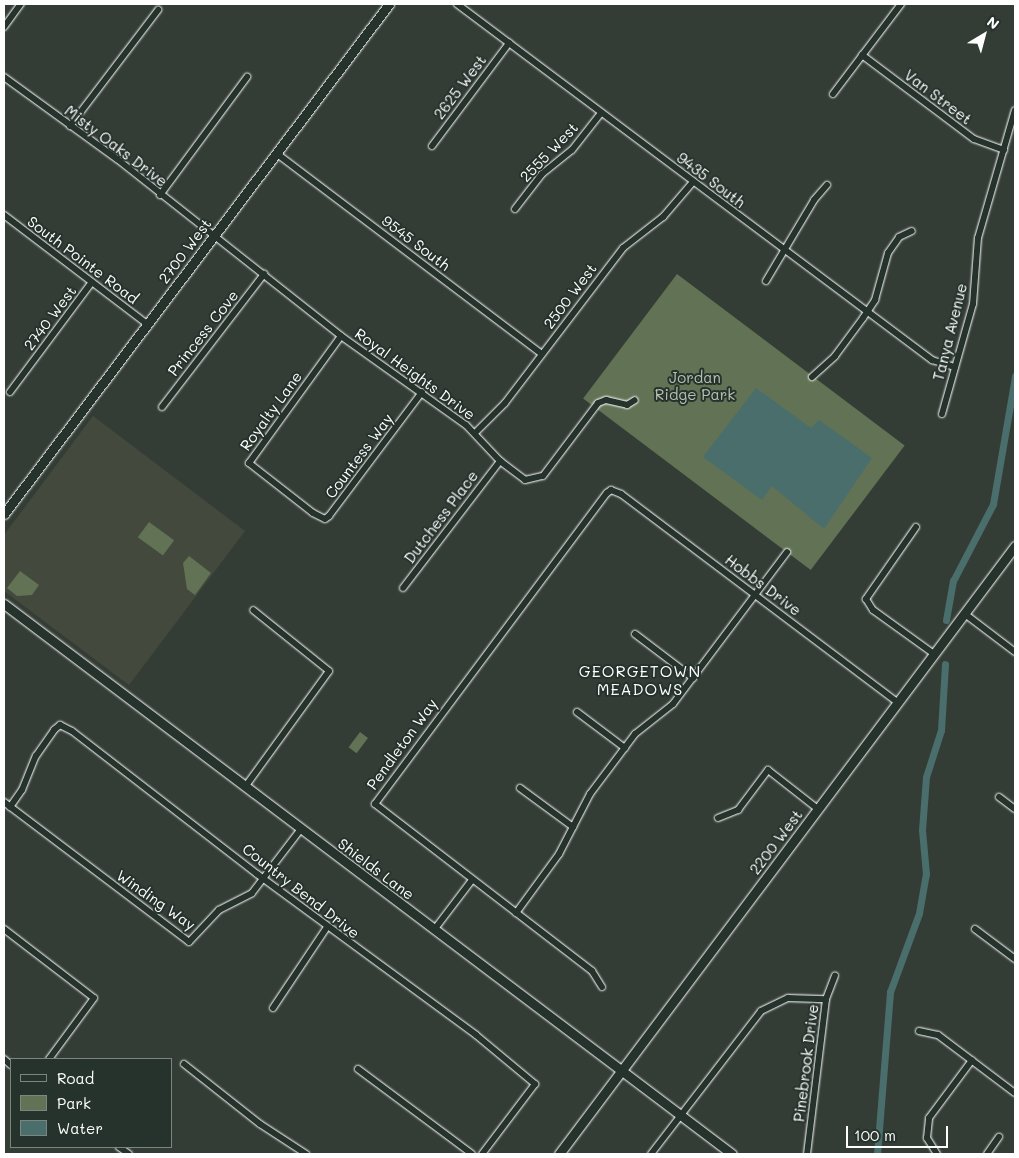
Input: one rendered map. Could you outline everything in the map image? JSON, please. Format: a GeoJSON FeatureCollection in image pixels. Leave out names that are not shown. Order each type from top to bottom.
{"type":"FeatureCollection","features":[{"type":"Feature","properties":{"kind":"main road","name":"2700 West"},"geometry":{"type":"LineString","coordinates":[[4,514],[389,4]]}},
{"type":"Feature","properties":{"kind":"main road","name":"2200 West"},"geometry":{"type":"LineString","coordinates":[[559,1154],[1015,546]]}},
{"type":"Feature","properties":{"kind":"main road","name":"Shields Lane"},"geometry":{"type":"LineString","coordinates":[[4,604],[732,1154]]}},
{"type":"Feature","properties":{"kind":"street"},"geometry":{"type":"LineString","coordinates":[[4,27],[21,4]]}},
{"type":"Feature","properties":{"kind":"street","name":"9435 South"},"geometry":{"type":"LineString","coordinates":[[457,4],[932,360],[955,367]]}},
{"type":"Feature","properties":{"kind":"street"},"geometry":{"type":"LineString","coordinates":[[833,94],[901,4]]}},
{"type":"Feature","properties":{"kind":"street"},"geometry":{"type":"LineString","coordinates":[[70,126],[158,10]]}},
{"type":"Feature","properties":{"kind":"street","name":"2625 West"},"geometry":{"type":"LineString","coordinates":[[432,146],[509,43]]}},
{"type":"Feature","properties":{"kind":"street","name":"Van Street"},"geometry":{"type":"LineString","coordinates":[[862,55],[974,139],[1004,150]]}},
{"type":"Feature","properties":{"kind":"street","name":"Misty Oaks Drive"},"geometry":{"type":"LineString","coordinates":[[4,77],[214,236]]}},
{"type":"Feature","properties":{"kind":"street"},"geometry":{"type":"LineString","coordinates":[[160,195],[247,77]]}},
{"type":"Feature","properties":{"kind":"street","name":"Tanya Avenue"},"geometry":{"type":"LineString","coordinates":[[942,414],[974,296],[978,238],[1015,110]]}},
{"type":"Feature","properties":{"kind":"street","name":"2555 West"},"geometry":{"type":"LineString","coordinates":[[515,209],[542,174],[572,150],[601,113]]}},
{"type":"Feature","properties":{"kind":"street","name":"9545 South"},"geometry":{"type":"LineString","coordinates":[[276,153],[542,354]]}},
{"type":"Feature","properties":{"kind":"street","name":"2500 West"},"geometry":{"type":"LineString","coordinates":[[475,434],[504,403],[618,253],[664,217],[693,182]]}},
{"type":"Feature","properties":{"kind":"street"},"geometry":{"type":"LineString","coordinates":[[766,281],[786,251],[814,200],[827,185]]}},
{"type":"Feature","properties":{"kind":"street","name":"South Pointe Road"},"geometry":{"type":"LineString","coordinates":[[4,215],[147,324]]}},
{"type":"Feature","properties":{"kind":"street"},"geometry":{"type":"LineString","coordinates":[[812,377],[835,356],[867,312],[877,293],[888,253],[899,237],[912,231]]}},
{"type":"Feature","properties":{"kind":"street","name":"Royal Heights Drive"},"geometry":{"type":"LineString","coordinates":[[214,236],[341,336],[422,392],[475,434],[500,461],[525,480],[539,479],[598,403],[606,400],[627,405],[635,400]]}},
{"type":"Feature","properties":{"kind":"street","name":"Princess Cove"},"geometry":{"type":"LineString","coordinates":[[162,407],[264,274]]}},
{"type":"Feature","properties":{"kind":"street","name":"2740 West"},"geometry":{"type":"LineString","coordinates":[[10,392],[92,282]]}},
{"type":"Feature","properties":{"kind":"street","name":"Royalty Lane"},"geometry":{"type":"LineString","coordinates":[[285,493],[249,463],[341,336]]}},
{"type":"Feature","properties":{"kind":"street","name":"Countess Way"},"geometry":{"type":"LineString","coordinates":[[285,493],[325,520],[422,392]]}},
{"type":"Feature","properties":{"kind":"street","name":"Dutchess Place"},"geometry":{"type":"LineString","coordinates":[[402,588],[500,461]]}},
{"type":"Feature","properties":{"kind":"street","name":"Hobbs Drive"},"geometry":{"type":"LineString","coordinates":[[611,490],[755,595],[898,703]]}},
{"type":"Feature","properties":{"kind":"street","name":"Pendleton Way"},"geometry":{"type":"LineString","coordinates":[[602,987],[592,971],[381,812],[375,804],[376,799],[611,490]]}},
{"type":"Feature","properties":{"kind":"street"},"geometry":{"type":"LineString","coordinates":[[916,527],[866,599],[873,610],[934,654]]}},
{"type":"Feature","properties":{"kind":"street"},"geometry":{"type":"LineString","coordinates":[[516,913],[559,854],[584,803],[625,748],[643,726],[672,704],[787,552]]}},
{"type":"Feature","properties":{"kind":"street"},"geometry":{"type":"LineString","coordinates":[[245,787],[329,671],[252,610]]}},
{"type":"Feature","properties":{"kind":"street"},"geometry":{"type":"LineString","coordinates":[[964,614],[1015,652]]}},
{"type":"Feature","properties":{"kind":"street"},"geometry":{"type":"LineString","coordinates":[[635,634],[693,678]]}},
{"type":"Feature","properties":{"kind":"street"},"geometry":{"type":"LineString","coordinates":[[577,712],[625,748]]}},
{"type":"Feature","properties":{"kind":"street","name":"Country Bend Drive"},"geometry":{"type":"LineString","coordinates":[[7,805],[22,790],[40,749],[60,725],[201,828],[263,879],[469,1030],[535,1084],[482,1154]]}},
{"type":"Feature","properties":{"kind":"street"},"geometry":{"type":"LineString","coordinates":[[718,818],[738,810],[768,770],[818,809]]}},
{"type":"Feature","properties":{"kind":"street"},"geometry":{"type":"LineString","coordinates":[[520,788],[573,827]]}},
{"type":"Feature","properties":{"kind":"street"},"geometry":{"type":"LineString","coordinates":[[1000,797],[1015,809]]}},
{"type":"Feature","properties":{"kind":"street","name":"Winding Way"},"geometry":{"type":"LineString","coordinates":[[7,805],[190,942],[219,910],[246,897],[263,879],[301,829]]}},
{"type":"Feature","properties":{"kind":"street"},"geometry":{"type":"LineString","coordinates":[[434,930],[472,880]]}},
{"type":"Feature","properties":{"kind":"street"},"geometry":{"type":"LineString","coordinates":[[273,1008],[327,927]]}},
{"type":"Feature","properties":{"kind":"street"},"geometry":{"type":"LineString","coordinates":[[4,929],[94,998],[50,1058]]}},
{"type":"Feature","properties":{"kind":"street"},"geometry":{"type":"LineString","coordinates":[[976,929],[1015,959]]}},
{"type":"Feature","properties":{"kind":"street","name":"Pinebrook Drive"},"geometry":{"type":"LineString","coordinates":[[806,1154],[826,999],[835,976]]}},
{"type":"Feature","properties":{"kind":"street"},"geometry":{"type":"LineString","coordinates":[[651,1154],[762,1011],[788,998],[826,999]]}},
{"type":"Feature","properties":{"kind":"street"},"geometry":{"type":"LineString","coordinates":[[919,1031],[938,1035],[1015,1093]]}},
{"type":"Feature","properties":{"kind":"street"},"geometry":{"type":"LineString","coordinates":[[937,1154],[927,1138],[929,1118],[972,1060]]}},
{"type":"Feature","properties":{"kind":"street"},"geometry":{"type":"LineString","coordinates":[[184,1064],[260,1124],[306,1154]]}},
{"type":"Feature","properties":{"kind":"street"},"geometry":{"type":"LineString","coordinates":[[358,1069],[472,1154]]}},
{"type":"Feature","properties":{"kind":"street"},"geometry":{"type":"LineString","coordinates":[[987,1154],[1000,1137]]}},
{"type":"Feature","properties":{"kind":"shaded area"},"geometry":{"type":"Polygon","coordinates":[[[93,416],[245,531],[129,685],[4,591],[4,535],[93,416]]]}},
{"type":"Feature","properties":{"kind":"green space","name":"Jordan Ridge Park"},"geometry":{"type":"Polygon","coordinates":[[[677,274],[905,446],[811,570],[583,399],[677,274]]]}},
{"type":"Feature","properties":{"kind":"green space"},"geometry":{"type":"Polygon","coordinates":[[[149,522],[174,540],[163,556],[138,537],[149,522]]]}},
{"type":"Feature","properties":{"kind":"green space"},"geometry":{"type":"Polygon","coordinates":[[[189,556],[211,573],[195,595],[187,589],[183,563],[189,556]]]}},
{"type":"Feature","properties":{"kind":"green space"},"geometry":{"type":"Polygon","coordinates":[[[20,571],[39,585],[32,595],[17,596],[7,588],[20,571]]]}},
{"type":"Feature","properties":{"kind":"green space"},"geometry":{"type":"Polygon","coordinates":[[[360,732],[368,738],[357,753],[349,747],[360,732]]]}},
{"type":"Feature","properties":{"kind":"water"},"geometry":{"type":"Polygon","coordinates":[[[756,388],[811,428],[819,420],[872,458],[824,529],[772,486],[762,500],[703,457],[756,388]]]}},
{"type":"Feature","properties":{"kind":"waterway"},"geometry":{"type":"LineString","coordinates":[[946,620],[953,581],[993,504],[1015,376]]}},
{"type":"Feature","properties":{"kind":"waterway"},"geometry":{"type":"LineString","coordinates":[[877,1154],[890,992],[919,913],[926,874],[922,830],[926,777],[941,730],[945,664]]}},
{"type":"Feature","properties":{"kind":"district","name":"GEORGETOWN MEADOWS"},"geometry":{"type":"Point","coordinates":[640,680]}}]}
